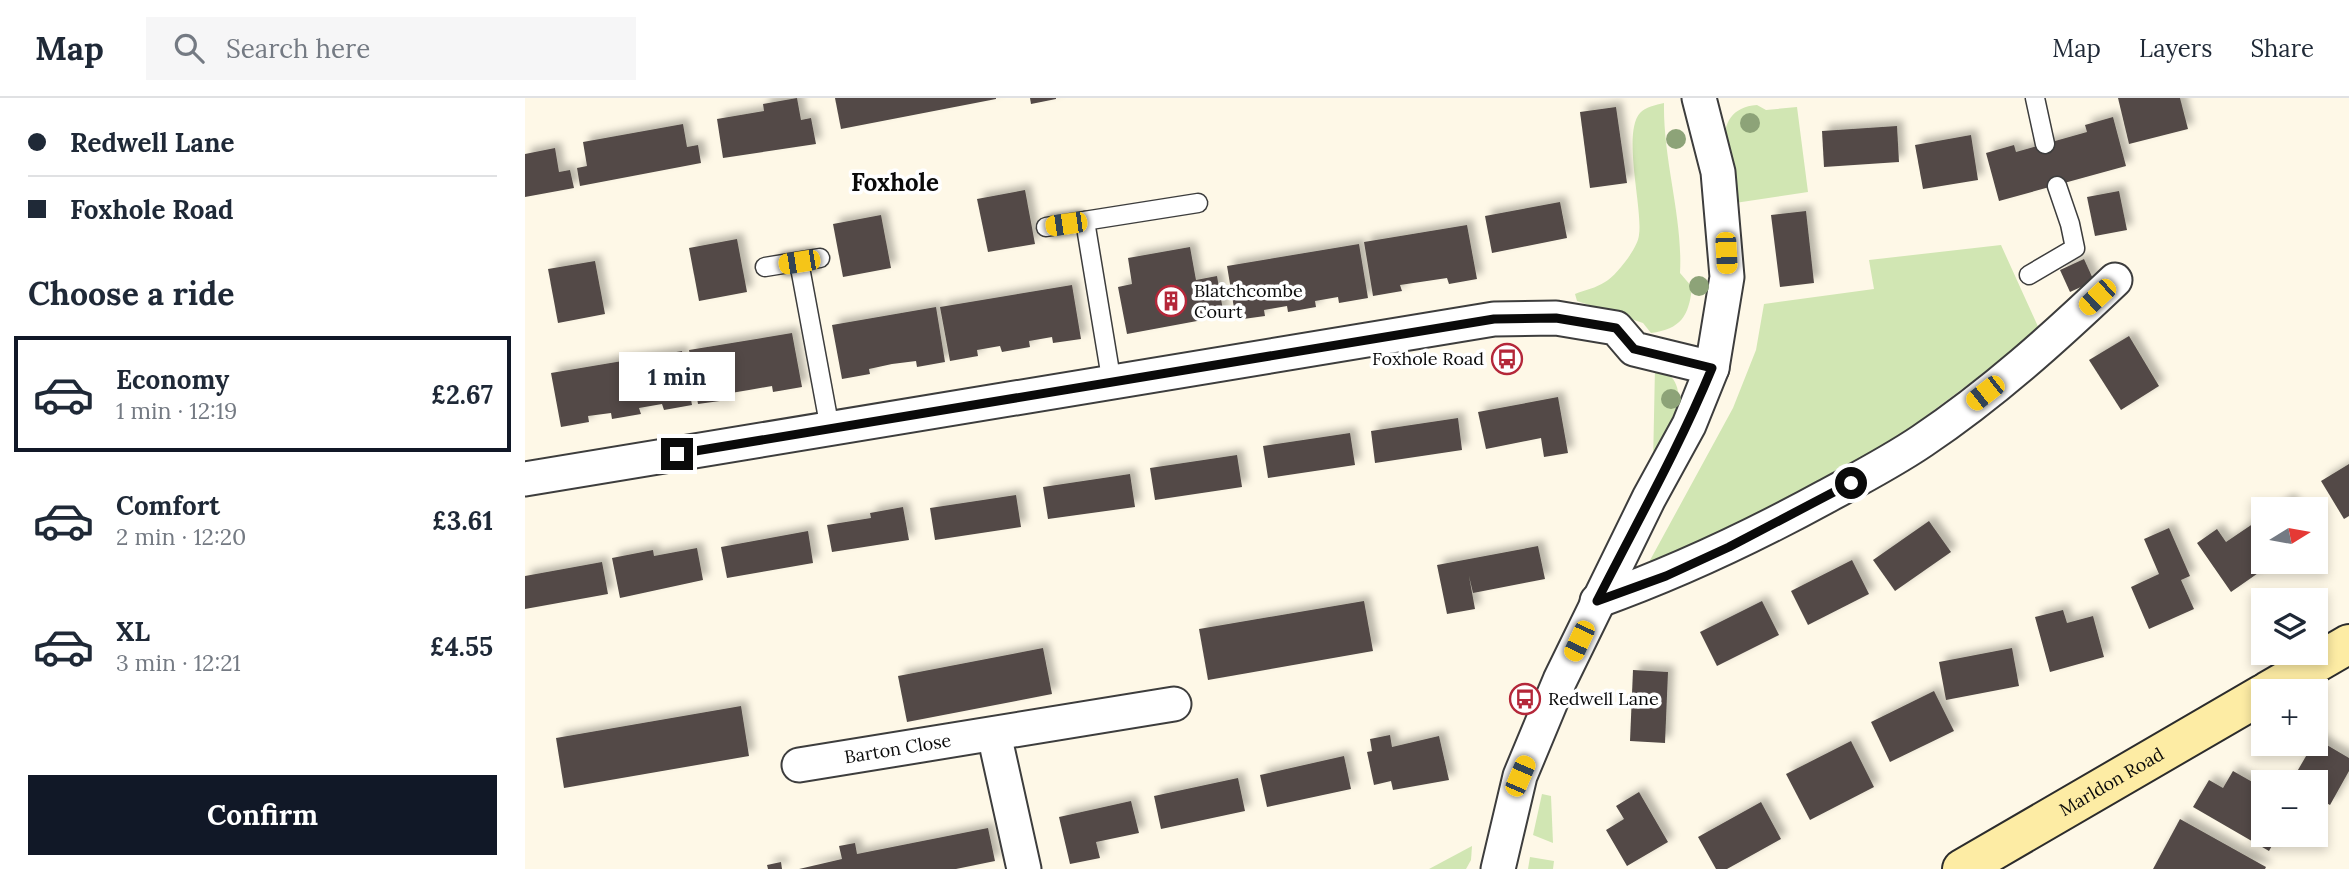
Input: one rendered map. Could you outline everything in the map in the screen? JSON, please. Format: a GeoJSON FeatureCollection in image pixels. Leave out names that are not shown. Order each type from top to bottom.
{"type":"FeatureCollection","features":[{"type":"Feature","properties":{"kind":"main road"},"geometry":{"type":"LineString","coordinates":[[2289,679],[2349,644]]}},
{"type":"Feature","properties":{"kind":"main road","name":"Marldon Road"},"geometry":{"type":"LineString","coordinates":[[1962,869],[2251,701]]}},
{"type":"Feature","properties":{"kind":"street"},"geometry":{"type":"LineString","coordinates":[[1498,869],[1520,776],[1560,680],[1661,474],[1689,425],[1712,368],[1727,277],[1718,172],[1699,98]]}},
{"type":"Feature","properties":{"kind":"street"},"geometry":{"type":"LineString","coordinates":[[1597,601],[1666,576],[1729,547],[1874,470],[1922,441],[2043,348],[2115,280]]}},
{"type":"Feature","properties":{"kind":"street"},"geometry":{"type":"LineString","coordinates":[[525,475],[1112,384],[1494,319],[1556,318],[1616,328],[1634,349],[1712,368]]}},
{"type":"Feature","properties":{"kind":"street","name":"Barton Close"},"geometry":{"type":"LineString","coordinates":[[799,765],[1174,704]]}},
{"type":"Feature","properties":{"kind":"street"},"geometry":{"type":"LineString","coordinates":[[994,733],[1024,869]]}},
{"type":"Feature","properties":{"kind":"lane"},"geometry":{"type":"LineString","coordinates":[[2035,98],[2045,144]]}},
{"type":"Feature","properties":{"kind":"lane"},"geometry":{"type":"LineString","coordinates":[[2029,275],[2075,248],[2057,186]]}},
{"type":"Feature","properties":{"kind":"lane"},"geometry":{"type":"LineString","coordinates":[[1046,227],[1198,203]]}},
{"type":"Feature","properties":{"kind":"lane"},"geometry":{"type":"LineString","coordinates":[[1085,221],[1112,384]]}},
{"type":"Feature","properties":{"kind":"lane"},"geometry":{"type":"LineString","coordinates":[[765,267],[820,258]]}},
{"type":"Feature","properties":{"kind":"lane"},"geometry":{"type":"LineString","coordinates":[[799,262],[830,429]]}},
{"type":"Feature","properties":{"kind":"green space"},"geometry":{"type":"Polygon","coordinates":[[[1664,103],[1679,231],[1680,273],[1692,287],[1689,306],[1682,319],[1670,328],[1651,333],[1643,323],[1577,301],[1575,294],[1610,279],[1626,261],[1638,241],[1633,154],[1635,123],[1642,111],[1664,103]]]}},
{"type":"Feature","properties":{"kind":"green space"},"geometry":{"type":"Polygon","coordinates":[[[1757,105],[1766,110],[1797,107],[1808,192],[1735,203],[1724,144],[1726,129],[1731,118],[1741,109],[1757,105]]]}},
{"type":"Feature","properties":{"kind":"green space"},"geometry":{"type":"Polygon","coordinates":[[[2001,245],[2040,331],[1879,451],[1720,533],[1648,564],[1733,408],[1756,350],[1764,304],[1874,289],[1869,260],[2001,245]]]}},
{"type":"Feature","properties":{"kind":"green space"},"geometry":{"type":"Polygon","coordinates":[[[1655,367],[1669,375],[1676,385],[1678,398],[1672,426],[1653,465],[1655,367]]]}},
{"type":"Feature","properties":{"kind":"green space"},"geometry":{"type":"Polygon","coordinates":[[[1542,794],[1551,796],[1553,843],[1533,835],[1542,794]]]}},
{"type":"Feature","properties":{"kind":"green space"},"geometry":{"type":"Polygon","coordinates":[[[1472,846],[1471,860],[1466,869],[1429,869],[1472,846]]]}},
{"type":"Feature","properties":{"kind":"green space"},"geometry":{"type":"Polygon","coordinates":[[[1530,857],[1554,861],[1553,869],[1528,869],[1530,857]]]}},
{"type":"Feature","properties":{"kind":"building"},"geometry":{"type":"Polygon","coordinates":[[[797,98],[801,120],[811,118],[816,144],[723,158],[717,119],[764,111],[763,104],[797,98]]]}},
{"type":"Feature","properties":{"kind":"building"},"geometry":{"type":"Polygon","coordinates":[[[835,98],[996,98],[996,99],[841,129],[835,98]]]}},
{"type":"Feature","properties":{"kind":"building"},"geometry":{"type":"Polygon","coordinates":[[[1030,98],[1056,98],[1056,99],[1031,104],[1030,98]]]}},
{"type":"Feature","properties":{"kind":"building"},"geometry":{"type":"Polygon","coordinates":[[[2118,98],[2180,98],[2188,129],[2129,144],[2118,98]]]}},
{"type":"Feature","properties":{"kind":"building"},"geometry":{"type":"Polygon","coordinates":[[[1616,107],[1627,183],[1590,188],[1580,112],[1616,107]]]}},
{"type":"Feature","properties":{"kind":"building"},"geometry":{"type":"Polygon","coordinates":[[[2113,117],[2126,166],[1999,201],[1986,153],[2014,145],[2016,152],[2087,132],[2085,125],[2113,117]]]}},
{"type":"Feature","properties":{"kind":"building"},"geometry":{"type":"Polygon","coordinates":[[[683,124],[687,147],[698,145],[701,163],[580,186],[577,168],[587,166],[583,142],[683,124]]]}},
{"type":"Feature","properties":{"kind":"building"},"geometry":{"type":"Polygon","coordinates":[[[1897,126],[1899,162],[1824,167],[1822,131],[1897,126]]]}},
{"type":"Feature","properties":{"kind":"building"},"geometry":{"type":"Polygon","coordinates":[[[1971,135],[1978,180],[1923,189],[1915,145],[1971,135]]]}},
{"type":"Feature","properties":{"kind":"building"},"geometry":{"type":"Polygon","coordinates":[[[555,148],[559,172],[570,170],[574,188],[525,197],[525,154],[555,148]]]}},
{"type":"Feature","properties":{"kind":"building"},"geometry":{"type":"Polygon","coordinates":[[[1025,190],[1035,244],[988,252],[977,199],[1025,190]]]}},
{"type":"Feature","properties":{"kind":"building"},"geometry":{"type":"Polygon","coordinates":[[[2119,191],[2127,230],[2095,236],[2087,197],[2119,191]]]}},
{"type":"Feature","properties":{"kind":"building"},"geometry":{"type":"Polygon","coordinates":[[[1560,202],[1567,238],[1492,253],[1485,216],[1560,202]]]}},
{"type":"Feature","properties":{"kind":"building"},"geometry":{"type":"Polygon","coordinates":[[[1806,211],[1814,283],[1780,287],[1771,215],[1806,211]]]}},
{"type":"Feature","properties":{"kind":"building"},"geometry":{"type":"Polygon","coordinates":[[[881,215],[891,268],[843,277],[833,224],[881,215]]]}},
{"type":"Feature","properties":{"kind":"building"},"geometry":{"type":"Polygon","coordinates":[[[1467,225],[1477,279],[1449,284],[1447,278],[1400,285],[1402,291],[1373,296],[1364,242],[1467,225]]]}},
{"type":"Feature","properties":{"kind":"building"},"geometry":{"type":"Polygon","coordinates":[[[737,239],[747,292],[699,301],[689,248],[737,239]]]}},
{"type":"Feature","properties":{"kind":"building"},"geometry":{"type":"Polygon","coordinates":[[[1359,244],[1368,298],[1339,303],[1338,297],[1315,301],[1316,307],[1288,312],[1287,306],[1264,310],[1265,316],[1236,320],[1227,266],[1359,244]]]}},
{"type":"Feature","properties":{"kind":"building","name":"Blatchcombe Court"},"geometry":{"type":"Polygon","coordinates":[[[1190,247],[1196,280],[1217,276],[1224,316],[1127,334],[1118,287],[1132,284],[1128,258],[1190,247]]]}},
{"type":"Feature","properties":{"kind":"building"},"geometry":{"type":"Polygon","coordinates":[[[2084,259],[2094,281],[2070,292],[2060,270],[2084,259]]]}},
{"type":"Feature","properties":{"kind":"building"},"geometry":{"type":"Polygon","coordinates":[[[595,261],[605,314],[558,323],[548,269],[595,261]]]}},
{"type":"Feature","properties":{"kind":"building"},"geometry":{"type":"Polygon","coordinates":[[[1072,285],[1081,339],[1053,343],[1052,337],[1029,341],[1030,347],[1002,352],[1000,346],[977,350],[978,356],[950,361],[940,307],[1072,285]]]}},
{"type":"Feature","properties":{"kind":"building"},"geometry":{"type":"Polygon","coordinates":[[[936,307],[945,362],[917,367],[916,361],[892,364],[869,369],[870,374],[842,379],[832,325],[936,307]]]}},
{"type":"Feature","properties":{"kind":"building"},"geometry":{"type":"Polygon","coordinates":[[[792,333],[802,387],[773,392],[772,386],[725,394],[727,400],[698,404],[689,350],[792,333]]]}},
{"type":"Feature","properties":{"kind":"building"},"geometry":{"type":"Polygon","coordinates":[[[2129,336],[2159,386],[2121,410],[2089,360],[2129,336]]]}},
{"type":"Feature","properties":{"kind":"building"},"geometry":{"type":"Polygon","coordinates":[[[682,351],[692,405],[664,410],[662,404],[639,408],[641,414],[612,419],[611,413],[588,416],[589,422],[561,427],[551,373],[682,351]]]}},
{"type":"Feature","properties":{"kind":"building"},"geometry":{"type":"Polygon","coordinates":[[[1558,397],[1568,453],[1544,457],[1541,438],[1486,449],[1478,412],[1558,397]]]}},
{"type":"Feature","properties":{"kind":"building"},"geometry":{"type":"Polygon","coordinates":[[[1458,418],[1462,450],[1375,463],[1371,431],[1458,418]]]}},
{"type":"Feature","properties":{"kind":"building"},"geometry":{"type":"Polygon","coordinates":[[[1350,433],[1355,465],[1268,478],[1263,446],[1350,433]]]}},
{"type":"Feature","properties":{"kind":"building"},"geometry":{"type":"Polygon","coordinates":[[[1237,455],[1242,487],[1155,500],[1150,468],[1237,455]]]}},
{"type":"Feature","properties":{"kind":"building"},"geometry":{"type":"Polygon","coordinates":[[[2349,464],[2349,516],[2344,519],[2321,481],[2349,464]]]}},
{"type":"Feature","properties":{"kind":"building"},"geometry":{"type":"Polygon","coordinates":[[[1130,474],[1135,507],[1048,519],[1043,487],[1130,474]]]}},
{"type":"Feature","properties":{"kind":"building"},"geometry":{"type":"Polygon","coordinates":[[[1016,495],[1021,527],[935,540],[930,508],[1016,495]]]}},
{"type":"Feature","properties":{"kind":"building"},"geometry":{"type":"Polygon","coordinates":[[[903,507],[909,540],[832,552],[827,525],[871,518],[870,513],[903,507]]]}},
{"type":"Feature","properties":{"kind":"building"},"geometry":{"type":"Polygon","coordinates":[[[1929,521],[1951,552],[1895,591],[1873,560],[1929,521]]]}},
{"type":"Feature","properties":{"kind":"building"},"geometry":{"type":"Polygon","coordinates":[[[2251,525],[2251,574],[2257,574],[2231,592],[2197,543],[2217,529],[2226,542],[2251,525]]]}},
{"type":"Feature","properties":{"kind":"building"},"geometry":{"type":"Polygon","coordinates":[[[2169,528],[2190,576],[2181,580],[2194,609],[2149,629],[2131,587],[2159,574],[2144,539],[2169,528]]]}},
{"type":"Feature","properties":{"kind":"building"},"geometry":{"type":"Polygon","coordinates":[[[808,531],[813,563],[727,578],[721,547],[808,531]]]}},
{"type":"Feature","properties":{"kind":"building"},"geometry":{"type":"Polygon","coordinates":[[[1538,546],[1545,579],[1473,593],[1469,576],[1475,609],[1447,614],[1437,565],[1538,546]]]}},
{"type":"Feature","properties":{"kind":"building"},"geometry":{"type":"Polygon","coordinates":[[[697,548],[703,580],[620,598],[612,558],[653,550],[654,556],[697,548]]]}},
{"type":"Feature","properties":{"kind":"building"},"geometry":{"type":"Polygon","coordinates":[[[1852,560],[1869,594],[1808,625],[1791,591],[1852,560]]]}},
{"type":"Feature","properties":{"kind":"building"},"geometry":{"type":"Polygon","coordinates":[[[602,562],[608,594],[525,609],[525,576],[602,562]]]}},
{"type":"Feature","properties":{"kind":"building"},"geometry":{"type":"Polygon","coordinates":[[[1364,601],[1373,651],[1208,680],[1199,629],[1364,601]]]}},
{"type":"Feature","properties":{"kind":"building"},"geometry":{"type":"Polygon","coordinates":[[[1762,601],[1779,635],[1717,666],[1700,632],[1762,601]]]}},
{"type":"Feature","properties":{"kind":"building"},"geometry":{"type":"Polygon","coordinates":[[[2063,610],[2067,623],[2093,616],[2104,657],[2050,672],[2035,617],[2063,610]]]}},
{"type":"Feature","properties":{"kind":"building"},"geometry":{"type":"Polygon","coordinates":[[[1043,648],[1052,694],[907,722],[898,676],[1043,648]]]}},
{"type":"Feature","properties":{"kind":"building"},"geometry":{"type":"Polygon","coordinates":[[[2012,648],[2019,686],[1946,700],[1939,662],[2012,648]]]}},
{"type":"Feature","properties":{"kind":"building"},"geometry":{"type":"Polygon","coordinates":[[[1633,670],[1668,672],[1665,743],[1630,741],[1633,670]]]}},
{"type":"Feature","properties":{"kind":"building"},"geometry":{"type":"Polygon","coordinates":[[[1934,691],[1954,731],[1890,762],[1871,722],[1934,691]]]}},
{"type":"Feature","properties":{"kind":"building"},"geometry":{"type":"Polygon","coordinates":[[[741,706],[749,756],[564,788],[556,738],[741,706]]]}},
{"type":"Feature","properties":{"kind":"building"},"geometry":{"type":"Polygon","coordinates":[[[1390,735],[1392,747],[1439,736],[1449,780],[1393,790],[1391,781],[1374,785],[1367,752],[1372,751],[1370,739],[1390,735]]]}},
{"type":"Feature","properties":{"kind":"building"},"geometry":{"type":"Polygon","coordinates":[[[1851,741],[1874,787],[1810,820],[1786,774],[1851,741]]]}},
{"type":"Feature","properties":{"kind":"building"},"geometry":{"type":"Polygon","coordinates":[[[2328,746],[2349,758],[2349,771],[2330,805],[2328,770],[2298,770],[2306,756],[2328,756],[2328,746]]]}},
{"type":"Feature","properties":{"kind":"building"},"geometry":{"type":"Polygon","coordinates":[[[1344,756],[1351,789],[1267,807],[1260,775],[1344,756]]]}},
{"type":"Feature","properties":{"kind":"building"},"geometry":{"type":"Polygon","coordinates":[[[2233,771],[2251,781],[2251,841],[2193,807],[2209,780],[2223,788],[2233,771]]]}},
{"type":"Feature","properties":{"kind":"building"},"geometry":{"type":"Polygon","coordinates":[[[1238,778],[1245,811],[1161,829],[1154,796],[1238,778]]]}},
{"type":"Feature","properties":{"kind":"building"},"geometry":{"type":"Polygon","coordinates":[[[1639,792],[1668,842],[1627,866],[1606,830],[1624,819],[1616,806],[1639,792]]]}},
{"type":"Feature","properties":{"kind":"building"},"geometry":{"type":"Polygon","coordinates":[[[1131,801],[1139,833],[1096,842],[1100,858],[1070,864],[1059,817],[1131,801]]]}},
{"type":"Feature","properties":{"kind":"building"},"geometry":{"type":"Polygon","coordinates":[[[1761,802],[1781,839],[1727,869],[1716,869],[1698,837],[1761,802]]]}},
{"type":"Feature","properties":{"kind":"building"},"geometry":{"type":"Polygon","coordinates":[[[2180,819],[2266,867],[2265,869],[2153,869],[2180,819]]]}},
{"type":"Feature","properties":{"kind":"building"},"geometry":{"type":"Polygon","coordinates":[[[988,828],[995,861],[956,869],[799,869],[842,859],[839,846],[855,843],[857,854],[988,828]]]}},
{"type":"Feature","properties":{"kind":"building"},"geometry":{"type":"Polygon","coordinates":[[[781,862],[782,869],[768,869],[767,865],[781,862]]]}},
{"type":"Feature","properties":{"kind":"place","name":"Blatchcombe Court"},"geometry":{"type":"Point","coordinates":[1171,301]}},
{"type":"Feature","properties":{"kind":"place","name":"Foxhole Road"},"geometry":{"type":"Point","coordinates":[1507,359]}},
{"type":"Feature","properties":{"kind":"place","name":"Redwell Lane"},"geometry":{"type":"Point","coordinates":[1525,699]}},
{"type":"Feature","properties":{"kind":"district","name":"Foxhole"},"geometry":{"type":"Point","coordinates":[895,183]}},
{"type":"Feature","properties":{"kind":"route"},"geometry":{"type":"LineString","coordinates":[[677,454],[1494,319],[1556,318],[1616,328],[1634,349],[1712,368],[1689,425],[1661,474],[1597,601],[1666,576],[1729,547],[1851,483]]}}]}
